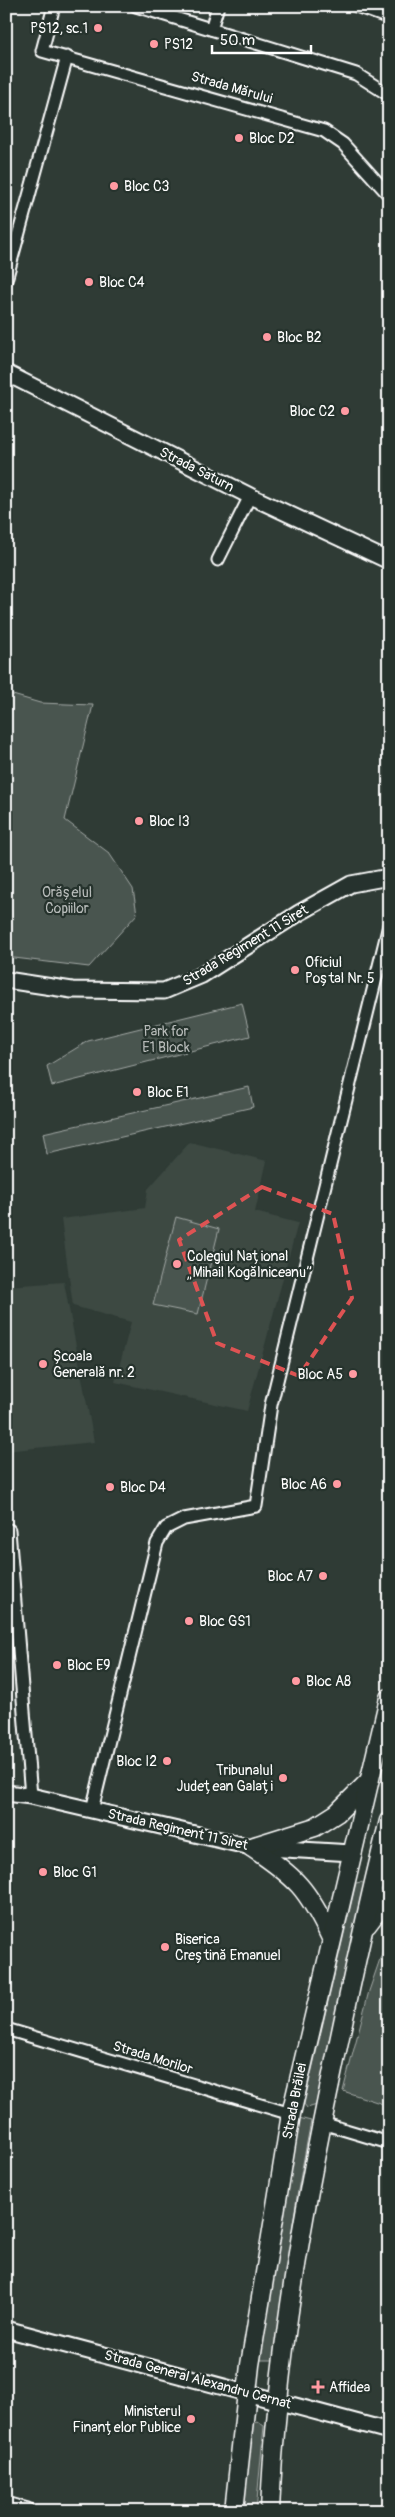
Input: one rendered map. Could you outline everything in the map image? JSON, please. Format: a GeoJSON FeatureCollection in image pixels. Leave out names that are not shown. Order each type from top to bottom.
{"type":"FeatureCollection","features":[{"type":"Feature","properties":{"kind":"main road","name":"Strada Brăilei"},"geometry":{"type":"LineString","coordinates":[[234,2511],[246,2391],[291,2114],[389,1698]]}},
{"type":"Feature","properties":{"kind":"main road"},"geometry":{"type":"LineString","coordinates":[[251,1847],[314,1827],[337,1813],[368,1782]]}},
{"type":"Feature","properties":{"kind":"main road"},"geometry":{"type":"LineString","coordinates":[[270,2511],[279,2401],[292,2296],[322,2123],[360,1942],[385,1853],[389,1821]]}},
{"type":"Feature","properties":{"kind":"main road"},"geometry":{"type":"LineString","coordinates":[[251,1847],[288,1872],[302,1886],[331,1938]]}},
{"type":"Feature","properties":{"kind":"main road"},"geometry":{"type":"LineString","coordinates":[[352,1853],[385,1853]]}},
{"type":"Feature","properties":{"kind":"main road"},"geometry":{"type":"LineString","coordinates":[[360,1942],[368,1922],[389,1896]]}},
{"type":"Feature","properties":{"kind":"street","name":"Strada Mărului"},"geometry":{"type":"LineString","coordinates":[[54,6],[42,51],[324,131],[343,144],[389,195]]}},
{"type":"Feature","properties":{"kind":"street"},"geometry":{"type":"LineString","coordinates":[[136,6],[157,9],[356,74],[389,95]]}},
{"type":"Feature","properties":{"kind":"street"},"geometry":{"type":"LineString","coordinates":[[211,28],[218,6]]}},
{"type":"Feature","properties":{"kind":"street"},"geometry":{"type":"LineString","coordinates":[[356,6],[389,18]]}},
{"type":"Feature","properties":{"kind":"street"},"geometry":{"type":"LineString","coordinates":[[6,280],[67,57]]}},
{"type":"Feature","properties":{"kind":"street","name":"Strada Saturn"},"geometry":{"type":"LineString","coordinates":[[6,372],[250,496],[389,561]]}},
{"type":"Feature","properties":{"kind":"street"},"geometry":{"type":"LineString","coordinates":[[218,560],[250,496]]}},
{"type":"Feature","properties":{"kind":"street","name":"Strada Regiment 11 Siret"},"geometry":{"type":"LineString","coordinates":[[6,980],[72,990],[164,991],[202,975],[299,913],[351,884],[389,877]]}},
{"type":"Feature","properties":{"kind":"street"},"geometry":{"type":"LineString","coordinates":[[92,1810],[157,1543],[166,1528],[184,1519],[256,1506],[271,1405],[389,925]]}},
{"type":"Feature","properties":{"kind":"street"},"geometry":{"type":"LineString","coordinates":[[6,1530],[9,1530],[31,1796]]}},
{"type":"Feature","properties":{"kind":"street","name":"Strada Regiment 11 Siret"},"geometry":{"type":"LineString","coordinates":[[6,1793],[31,1796],[251,1847],[352,1853]]}},
{"type":"Feature","properties":{"kind":"street","name":"Strada Morilor"},"geometry":{"type":"LineString","coordinates":[[6,2029],[291,2114]]}},
{"type":"Feature","properties":{"kind":"street"},"geometry":{"type":"LineString","coordinates":[[322,2123],[389,2143]]}},
{"type":"Feature","properties":{"kind":"street","name":"Strada General Alexandru Cernat"},"geometry":{"type":"LineString","coordinates":[[6,2329],[246,2391],[389,2431]]}},
{"type":"Feature","properties":{"kind":"street"},"geometry":{"type":"LineString","coordinates":[[6,2505],[27,2511]]}},
{"type":"Feature","properties":{"kind":"highlighted area"},"geometry":{"type":"Polygon","coordinates":[[[262,1187],[333,1214],[352,1298],[299,1376],[217,1343],[179,1240],[262,1187]]]}},
{"type":"Feature","properties":{"kind":"shaded area","name":"Colegiul Național „Mihail Kogălniceanu”"},"geometry":{"type":"Polygon","coordinates":[[[190,1142],[267,1161],[255,1212],[298,1223],[247,1411],[115,1382],[131,1322],[73,1306],[61,1219],[145,1208],[148,1189],[190,1142]]]}},
{"type":"Feature","properties":{"kind":"shaded area","name":"Școala Generală nr. 2"},"geometry":{"type":"Polygon","coordinates":[[[64,1282],[94,1442],[6,1451],[6,1286],[64,1282]]]}},
{"type":"Feature","properties":{"kind":"green space","name":"Orășelul Copiilor"},"geometry":{"type":"Polygon","coordinates":[[[6,693],[40,703],[93,705],[65,820],[109,853],[133,889],[137,914],[89,967],[6,957],[6,693]]]}},
{"type":"Feature","properties":{"kind":"green space","name":"Park for E1 Block"},"geometry":{"type":"Polygon","coordinates":[[[242,1003],[250,1036],[52,1086],[47,1066],[88,1041],[242,1003]]]}},
{"type":"Feature","properties":{"kind":"green space"},"geometry":{"type":"Polygon","coordinates":[[[249,1087],[253,1107],[47,1154],[43,1133],[249,1087]]]}},
{"type":"Feature","properties":{"kind":"green space"},"geometry":{"type":"Polygon","coordinates":[[[176,1217],[219,1229],[198,1314],[153,1305],[176,1217]]]}},
{"type":"Feature","properties":{"kind":"green space"},"geometry":{"type":"Polygon","coordinates":[[[361,1882],[366,1885],[317,2105],[307,2108],[304,2104],[356,1883],[361,1882]]]}},
{"type":"Feature","properties":{"kind":"green space"},"geometry":{"type":"Polygon","coordinates":[[[389,1933],[389,2100],[386,2105],[343,2091],[369,1991],[389,1933]]]}},
{"type":"Feature","properties":{"kind":"green space"},"geometry":{"type":"Polygon","coordinates":[[[299,2118],[311,2121],[298,2190],[273,2360],[261,2360],[259,2359],[299,2118]]]}},
{"type":"Feature","properties":{"kind":"green space"},"geometry":{"type":"Polygon","coordinates":[[[257,2421],[264,2426],[256,2511],[242,2511],[251,2424],[257,2421]]]}},
{"type":"Feature","properties":{"kind":"place","name":"PS12, sc.1"},"geometry":{"type":"Point","coordinates":[98,28]}},
{"type":"Feature","properties":{"kind":"place","name":"PS12"},"geometry":{"type":"Point","coordinates":[154,44]}},
{"type":"Feature","properties":{"kind":"place","name":"Bloc D2"},"geometry":{"type":"Point","coordinates":[239,138]}},
{"type":"Feature","properties":{"kind":"place","name":"Bloc C3"},"geometry":{"type":"Point","coordinates":[114,186]}},
{"type":"Feature","properties":{"kind":"place","name":"Bloc C4"},"geometry":{"type":"Point","coordinates":[89,282]}},
{"type":"Feature","properties":{"kind":"place","name":"Bloc B2"},"geometry":{"type":"Point","coordinates":[267,337]}},
{"type":"Feature","properties":{"kind":"place","name":"Bloc C2"},"geometry":{"type":"Point","coordinates":[345,411]}},
{"type":"Feature","properties":{"kind":"place","name":"Bloc I3"},"geometry":{"type":"Point","coordinates":[139,821]}},
{"type":"Feature","properties":{"kind":"place","name":"Oficiul Poștal Nr. 5"},"geometry":{"type":"Point","coordinates":[295,970]}},
{"type":"Feature","properties":{"kind":"place","name":"Bloc E1"},"geometry":{"type":"Point","coordinates":[137,1092]}},
{"type":"Feature","properties":{"kind":"place","name":"Colegiul Național „Mihail Kogălniceanu”"},"geometry":{"type":"Point","coordinates":[177,1264]}},
{"type":"Feature","properties":{"kind":"place","name":"Școala Generală nr. 2"},"geometry":{"type":"Point","coordinates":[43,1364]}},
{"type":"Feature","properties":{"kind":"place","name":"Bloc A5"},"geometry":{"type":"Point","coordinates":[353,1374]}},
{"type":"Feature","properties":{"kind":"place","name":"Bloc A6"},"geometry":{"type":"Point","coordinates":[337,1484]}},
{"type":"Feature","properties":{"kind":"place","name":"Bloc D4"},"geometry":{"type":"Point","coordinates":[110,1487]}},
{"type":"Feature","properties":{"kind":"place","name":"Bloc A7"},"geometry":{"type":"Point","coordinates":[323,1576]}},
{"type":"Feature","properties":{"kind":"place","name":"Bloc GS1"},"geometry":{"type":"Point","coordinates":[189,1621]}},
{"type":"Feature","properties":{"kind":"place","name":"Bloc E9"},"geometry":{"type":"Point","coordinates":[57,1665]}},
{"type":"Feature","properties":{"kind":"place","name":"Bloc A8"},"geometry":{"type":"Point","coordinates":[296,1681]}},
{"type":"Feature","properties":{"kind":"place","name":"Bloc I2"},"geometry":{"type":"Point","coordinates":[167,1761]}},
{"type":"Feature","properties":{"kind":"place","name":"Tribunalul Județean Galați"},"geometry":{"type":"Point","coordinates":[283,1778]}},
{"type":"Feature","properties":{"kind":"place","name":"Bloc G1"},"geometry":{"type":"Point","coordinates":[43,1872]}},
{"type":"Feature","properties":{"kind":"place","name":"Biserica Creștină Emanuel"},"geometry":{"type":"Point","coordinates":[165,1947]}},
{"type":"Feature","properties":{"kind":"place","name":"Affidea"},"geometry":{"type":"Point","coordinates":[318,2387]}},
{"type":"Feature","properties":{"kind":"place","name":"Ministerul Finanțelor Publice"},"geometry":{"type":"Point","coordinates":[191,2419]}}]}
